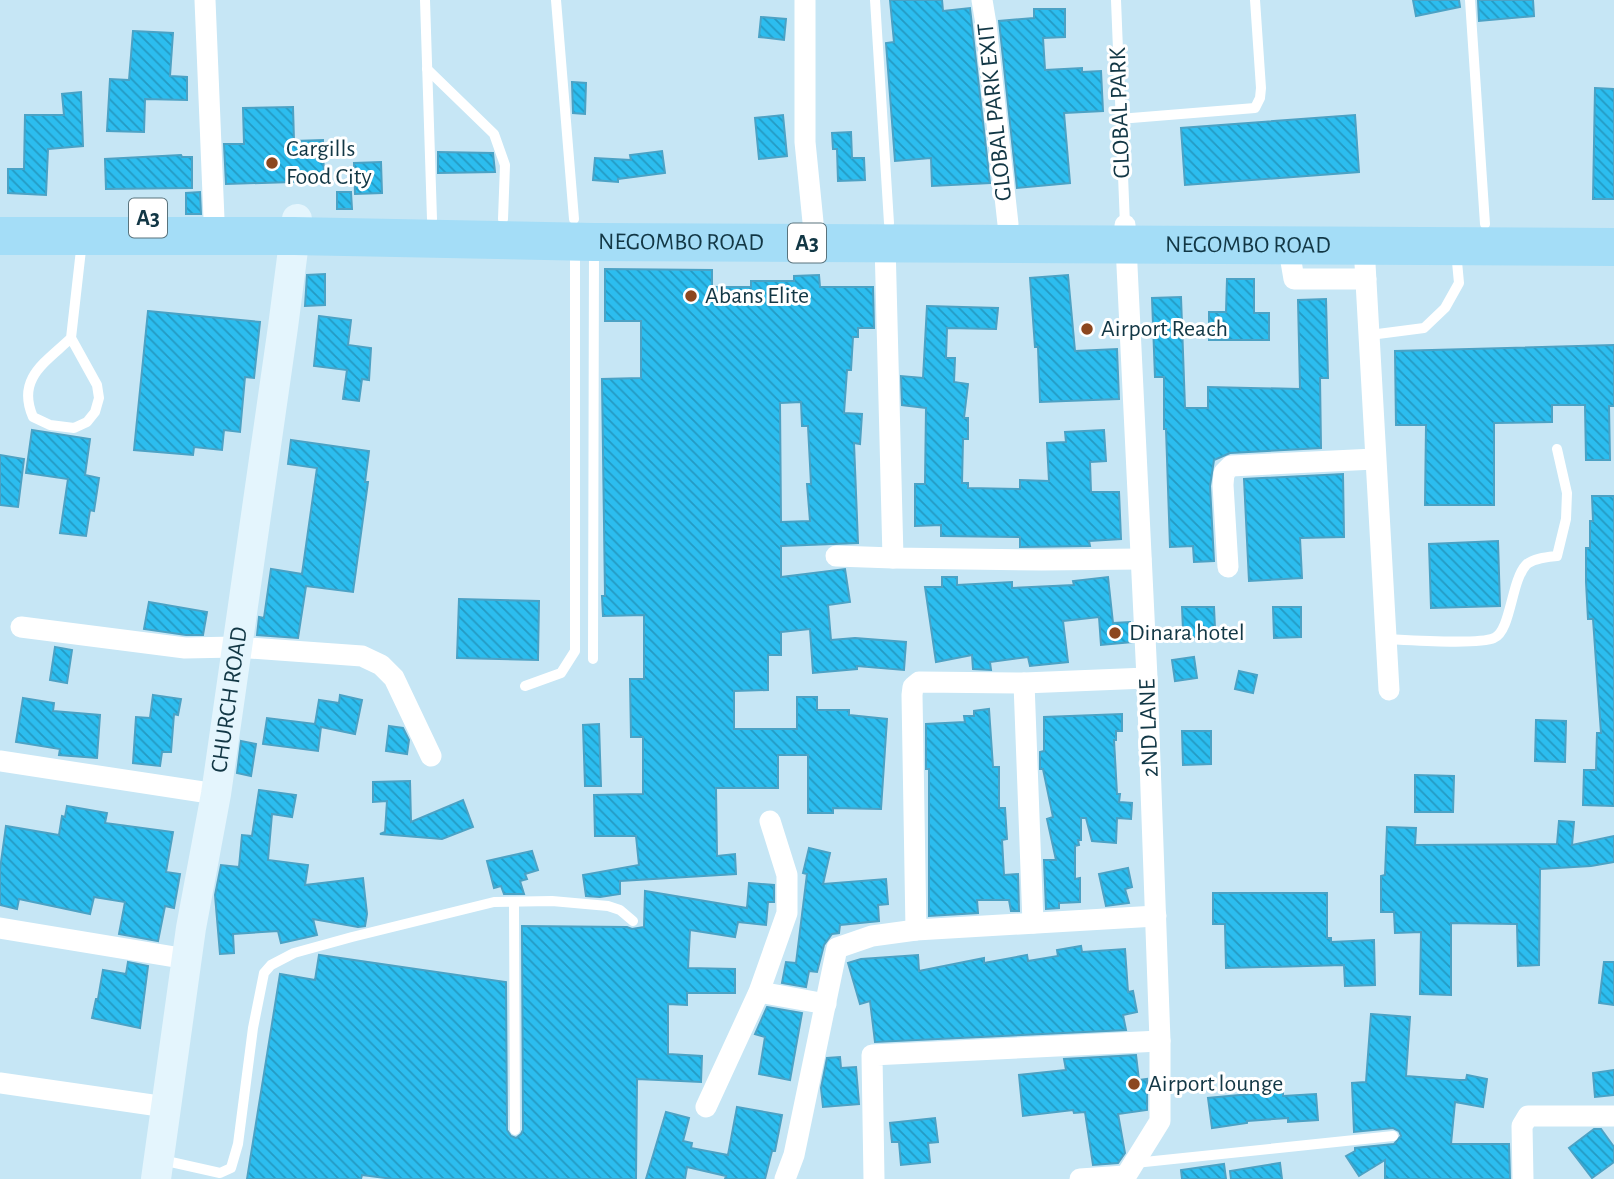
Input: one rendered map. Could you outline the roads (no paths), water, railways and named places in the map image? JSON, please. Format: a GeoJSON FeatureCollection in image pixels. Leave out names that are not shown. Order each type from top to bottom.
{"type":"FeatureCollection","features":[{"type":"Feature","properties":{"kind":"highway","name":"NEGOMBO ROAD"},"geometry":{"type":"LineString","coordinates":[[0,217],[214,219],[296,227],[581,234],[1287,236],[1485,224],[1614,224]]}},
{"type":"Feature","properties":{"kind":"highway","name":"NEGOMBO ROAD"},"geometry":{"type":"LineString","coordinates":[[0,236],[296,227],[432,219],[503,219],[581,234],[813,222],[887,233],[1008,224],[1125,236]]}},
{"type":"Feature","properties":{"kind":"highway","name":"NEGOMBO ROAD"},"geometry":{"type":"LineString","coordinates":[[1287,236],[1365,263],[1456,248],[1614,247]]}},
{"type":"Feature","properties":{"kind":"street"},"geometry":{"type":"LineString","coordinates":[[205,0],[214,219]]}},
{"type":"Feature","properties":{"kind":"street"},"geometry":{"type":"LineString","coordinates":[[804,0],[805,142],[813,222]]}},
{"type":"Feature","properties":{"kind":"street","name":"GLOBAL PARK EXIT"},"geometry":{"type":"LineString","coordinates":[[982,0],[1008,224]]}},
{"type":"Feature","properties":{"kind":"street","name":"CHURCH ROAD"},"geometry":{"type":"LineString","coordinates":[[158,1169],[187,959],[216,793],[284,327],[296,227]]}},
{"type":"Feature","properties":{"kind":"street"},"geometry":{"type":"LineString","coordinates":[[887,233],[893,558]]}},
{"type":"Feature","properties":{"kind":"street","name":"2ND LANE"},"geometry":{"type":"LineString","coordinates":[[1125,236],[1147,678],[1160,1041],[1160,1121],[1127,1172]]}},
{"type":"Feature","properties":{"kind":"street"},"geometry":{"type":"LineString","coordinates":[[1365,263],[1389,690]]}},
{"type":"Feature","properties":{"kind":"street"},"geometry":{"type":"LineString","coordinates":[[1228,567],[1223,485],[1224,473],[1231,466],[1375,459]]}},
{"type":"Feature","properties":{"kind":"street"},"geometry":{"type":"LineString","coordinates":[[836,556],[1042,561],[1141,559]]}},
{"type":"Feature","properties":{"kind":"street"},"geometry":{"type":"LineString","coordinates":[[21,627],[186,649],[236,647],[362,656],[381,664],[394,678],[430,756]]}},
{"type":"Feature","properties":{"kind":"street"},"geometry":{"type":"LineString","coordinates":[[916,930],[913,687],[919,682],[1024,683],[1147,678]]}},
{"type":"Feature","properties":{"kind":"street"},"geometry":{"type":"LineString","coordinates":[[1024,683],[1033,923]]}},
{"type":"Feature","properties":{"kind":"street"},"geometry":{"type":"LineString","coordinates":[[0,761],[216,793]]}},
{"type":"Feature","properties":{"kind":"street"},"geometry":{"type":"LineString","coordinates":[[706,1107],[759,992],[787,913],[787,875],[770,821]]}},
{"type":"Feature","properties":{"kind":"street"},"geometry":{"type":"LineString","coordinates":[[785,1179],[794,1156],[837,948],[872,936],[916,930],[1156,916]]}},
{"type":"Feature","properties":{"kind":"street"},"geometry":{"type":"LineString","coordinates":[[0,928],[187,959]]}},
{"type":"Feature","properties":{"kind":"street"},"geometry":{"type":"LineString","coordinates":[[759,992],[826,1004]]}},
{"type":"Feature","properties":{"kind":"street"},"geometry":{"type":"LineString","coordinates":[[874,1179],[872,1055],[1160,1041]]}},
{"type":"Feature","properties":{"kind":"street"},"geometry":{"type":"LineString","coordinates":[[0,1083],[166,1107]]}},
{"type":"Feature","properties":{"kind":"street"},"geometry":{"type":"LineString","coordinates":[[1523,1179],[1522,1126],[1528,1116],[1614,1116]]}},
{"type":"Feature","properties":{"kind":"street"},"geometry":{"type":"LineString","coordinates":[[1080,1179],[1127,1172]]}},
{"type":"Feature","properties":{"kind":"lane"},"geometry":{"type":"LineString","coordinates":[[425,0],[432,219]]}},
{"type":"Feature","properties":{"kind":"lane"},"geometry":{"type":"LineString","coordinates":[[556,0],[581,234],[593,659]]}},
{"type":"Feature","properties":{"kind":"lane"},"geometry":{"type":"LineString","coordinates":[[875,0],[887,233]]}},
{"type":"Feature","properties":{"kind":"lane","name":"GLOBAL PARK"},"geometry":{"type":"LineString","coordinates":[[1116,0],[1125,236]]}},
{"type":"Feature","properties":{"kind":"lane"},"geometry":{"type":"LineString","coordinates":[[1119,119],[1255,108],[1261,88],[1255,0]]}},
{"type":"Feature","properties":{"kind":"lane"},"geometry":{"type":"LineString","coordinates":[[1470,0],[1485,224]]}},
{"type":"Feature","properties":{"kind":"lane"},"geometry":{"type":"LineString","coordinates":[[427,69],[494,134],[505,166],[503,219]]}},
{"type":"Feature","properties":{"kind":"lane"},"geometry":{"type":"LineString","coordinates":[[72,338],[38,369],[27,392],[33,417],[50,425],[74,428],[88,422],[95,412],[99,398],[97,386],[72,338],[82,234]]}},
{"type":"Feature","properties":{"kind":"lane"},"geometry":{"type":"LineString","coordinates":[[525,686],[561,673],[575,651],[581,234]]}},
{"type":"Feature","properties":{"kind":"lane"},"geometry":{"type":"LineString","coordinates":[[1370,335],[1424,328],[1445,308],[1459,283],[1456,248]]}},
{"type":"Feature","properties":{"kind":"lane"},"geometry":{"type":"LineString","coordinates":[[1386,639],[1494,639],[1503,631],[1513,591],[1527,565],[1542,558],[1557,556],[1566,519],[1567,493],[1557,449]]}},
{"type":"Feature","properties":{"kind":"lane"},"geometry":{"type":"LineString","coordinates":[[158,1169],[220,1173],[231,1168],[238,1144],[259,995],[264,973],[271,964],[294,953],[494,902],[552,901],[608,906],[620,910],[633,921]]}},
{"type":"Feature","properties":{"kind":"lane"},"geometry":{"type":"LineString","coordinates":[[514,902],[515,1130]]}},
{"type":"Feature","properties":{"kind":"lane"},"geometry":{"type":"LineString","coordinates":[[1127,1172],[1393,1136]]}},
{"type":"Feature","properties":{"kind":"place","name":"Cargills Food City"},"geometry":{"type":"Point","coordinates":[272,163]}},
{"type":"Feature","properties":{"kind":"place","name":"Abans Elite"},"geometry":{"type":"Point","coordinates":[691,296]}},
{"type":"Feature","properties":{"kind":"place","name":"Airport Reach"},"geometry":{"type":"Point","coordinates":[1087,329]}},
{"type":"Feature","properties":{"kind":"place","name":"Dinara hotel"},"geometry":{"type":"Point","coordinates":[1115,633]}},
{"type":"Feature","properties":{"kind":"place","name":"Airport lounge"},"geometry":{"type":"Point","coordinates":[1134,1084]}}]}
